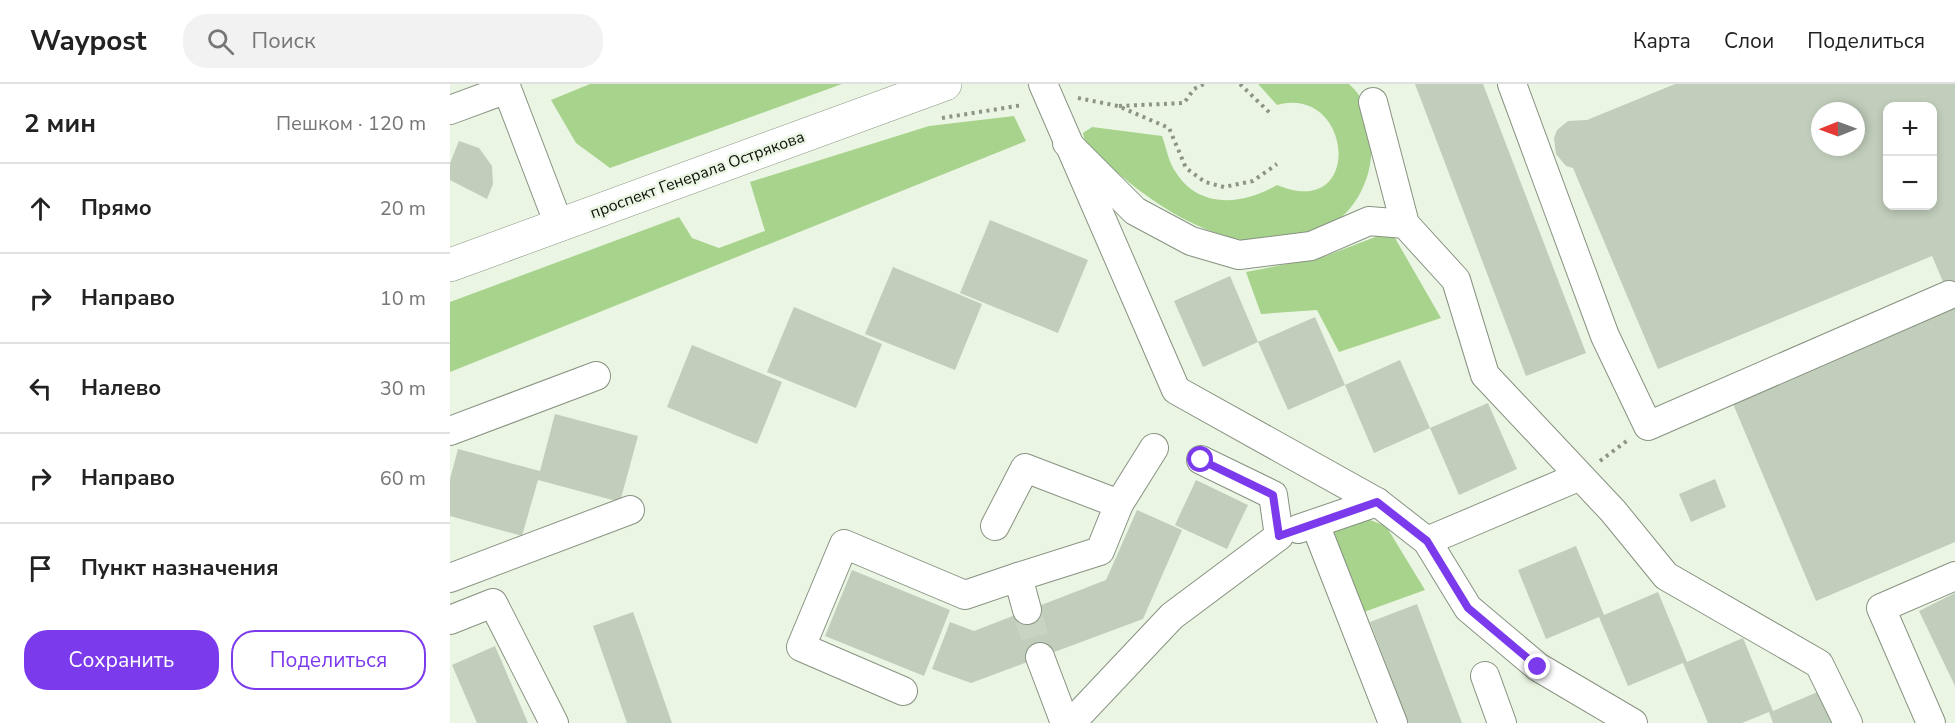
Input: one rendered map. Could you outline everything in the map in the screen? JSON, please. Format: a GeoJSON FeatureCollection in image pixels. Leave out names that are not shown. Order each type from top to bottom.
{"type":"FeatureCollection","features":[{"type":"Feature","properties":{"kind":"main road","name":"проспект Генерала Острякова"},"geometry":{"type":"LineString","coordinates":[[450,265],[945,84]]}},
{"type":"Feature","properties":{"kind":"street"},"geometry":{"type":"LineString","coordinates":[[1043,84],[1176,390],[1377,502],[1427,541],[1468,608],[1538,667],[1633,723]]}},
{"type":"Feature","properties":{"kind":"street"},"geometry":{"type":"LineString","coordinates":[[1512,84],[1605,336],[1648,426],[1949,295]]}},
{"type":"Feature","properties":{"kind":"street"},"geometry":{"type":"LineString","coordinates":[[450,110],[511,86],[559,225]]}},
{"type":"Feature","properties":{"kind":"street"},"geometry":{"type":"LineString","coordinates":[[1373,102],[1405,224],[1456,280],[1485,375],[1578,477],[1613,511],[1666,576],[1819,664],[1848,723]]}},
{"type":"Feature","properties":{"kind":"street"},"geometry":{"type":"LineString","coordinates":[[1067,143],[1135,211],[1191,241],[1239,255],[1311,246],[1369,221],[1405,224]]}},
{"type":"Feature","properties":{"kind":"street"},"geometry":{"type":"LineString","coordinates":[[450,431],[596,376]]}},
{"type":"Feature","properties":{"kind":"street"},"geometry":{"type":"LineString","coordinates":[[903,691],[801,647],[844,544],[965,595],[1100,551],[1119,504],[1154,448]]}},
{"type":"Feature","properties":{"kind":"street"},"geometry":{"type":"LineString","coordinates":[[1201,460],[1273,495],[1279,536]]}},
{"type":"Feature","properties":{"kind":"street"},"geometry":{"type":"LineString","coordinates":[[995,526],[1025,468],[1119,504]]}},
{"type":"Feature","properties":{"kind":"street"},"geometry":{"type":"LineString","coordinates":[[1427,541],[1578,477]]}},
{"type":"Feature","properties":{"kind":"street"},"geometry":{"type":"LineString","coordinates":[[1071,723],[1172,616],[1279,536],[1377,502]]}},
{"type":"Feature","properties":{"kind":"street"},"geometry":{"type":"LineString","coordinates":[[450,578],[630,510]]}},
{"type":"Feature","properties":{"kind":"street"},"geometry":{"type":"LineString","coordinates":[[1315,524],[1393,723]]}},
{"type":"Feature","properties":{"kind":"street"},"geometry":{"type":"LineString","coordinates":[[1931,723],[1881,608],[1955,576]]}},
{"type":"Feature","properties":{"kind":"street"},"geometry":{"type":"LineString","coordinates":[[1018,578],[1027,610]]}},
{"type":"Feature","properties":{"kind":"street"},"geometry":{"type":"LineString","coordinates":[[450,620],[493,603],[554,723]]}},
{"type":"Feature","properties":{"kind":"street"},"geometry":{"type":"LineString","coordinates":[[1040,657],[1065,723]]}},
{"type":"Feature","properties":{"kind":"street"},"geometry":{"type":"LineString","coordinates":[[1485,676],[1502,723]]}},
{"type":"Feature","properties":{"kind":"path"},"geometry":{"type":"LineString","coordinates":[[1118,106],[1184,103],[1194,89],[1204,84]]}},
{"type":"Feature","properties":{"kind":"path"},"geometry":{"type":"LineString","coordinates":[[1240,84],[1270,113]]}},
{"type":"Feature","properties":{"kind":"path"},"geometry":{"type":"LineString","coordinates":[[1082,98],[1118,106],[1169,128],[1186,168],[1205,182],[1224,187],[1253,181],[1277,164]]}},
{"type":"Feature","properties":{"kind":"path"},"geometry":{"type":"LineString","coordinates":[[1578,477],[1648,426]]}},
{"type":"Feature","properties":{"kind":"green space"},"geometry":{"type":"Polygon","coordinates":[[[590,84],[842,84],[610,168],[576,143],[551,100],[590,84]]]}},
{"type":"Feature","properties":{"kind":"green space"},"geometry":{"type":"Polygon","coordinates":[[[1258,84],[1349,84],[1359,95],[1364,106],[1371,147],[1370,162],[1362,190],[1344,215],[1319,231],[1247,241],[1197,226],[1138,190],[1093,153],[1085,140],[1083,133],[1092,127],[1162,136],[1177,174],[1198,194],[1211,198],[1238,199],[1277,185],[1305,191],[1325,185],[1336,170],[1338,151],[1334,131],[1321,114],[1302,104],[1277,105],[1258,84]]]}},
{"type":"Feature","properties":{"kind":"green space"},"geometry":{"type":"Polygon","coordinates":[[[1014,116],[1026,141],[450,372],[450,302],[679,217],[692,238],[719,248],[765,231],[750,182],[929,126],[1014,116]]]}},
{"type":"Feature","properties":{"kind":"green space"},"geometry":{"type":"Polygon","coordinates":[[[1391,231],[1441,318],[1339,352],[1317,310],[1261,314],[1246,272],[1323,257],[1391,231]]]}},
{"type":"Feature","properties":{"kind":"green space"},"geometry":{"type":"Polygon","coordinates":[[[1362,517],[1386,526],[1425,590],[1364,612],[1328,532],[1362,517]]]}},
{"type":"Feature","properties":{"kind":"building"},"geometry":{"type":"Polygon","coordinates":[[[1415,84],[1483,84],[1586,353],[1526,376],[1415,84]]]}},
{"type":"Feature","properties":{"kind":"building"},"geometry":{"type":"Polygon","coordinates":[[[1675,84],[1955,84],[1955,542],[1816,601],[1731,399],[1953,305],[1932,256],[1658,369],[1573,168],[1566,166],[1556,154],[1554,138],[1557,130],[1568,121],[1587,120],[1675,84]]]}},
{"type":"Feature","properties":{"kind":"building"},"geometry":{"type":"Polygon","coordinates":[[[459,141],[479,148],[492,166],[493,184],[487,199],[450,180],[450,163],[459,141]]]}},
{"type":"Feature","properties":{"kind":"building"},"geometry":{"type":"Polygon","coordinates":[[[990,220],[1088,260],[1058,333],[960,293],[990,220]]]}},
{"type":"Feature","properties":{"kind":"building"},"geometry":{"type":"Polygon","coordinates":[[[893,267],[982,304],[955,370],[865,334],[893,267]]]}},
{"type":"Feature","properties":{"kind":"building"},"geometry":{"type":"Polygon","coordinates":[[[1230,276],[1258,342],[1203,367],[1174,301],[1230,276]]]}},
{"type":"Feature","properties":{"kind":"building"},"geometry":{"type":"Polygon","coordinates":[[[794,307],[882,344],[856,408],[767,372],[794,307]]]}},
{"type":"Feature","properties":{"kind":"building"},"geometry":{"type":"Polygon","coordinates":[[[1315,317],[1345,385],[1288,410],[1258,342],[1315,317]]]}},
{"type":"Feature","properties":{"kind":"building"},"geometry":{"type":"Polygon","coordinates":[[[692,345],[782,382],[757,444],[667,407],[692,345]]]}},
{"type":"Feature","properties":{"kind":"building"},"geometry":{"type":"Polygon","coordinates":[[[1400,360],[1430,428],[1374,453],[1345,385],[1400,360]]]}},
{"type":"Feature","properties":{"kind":"building"},"geometry":{"type":"Polygon","coordinates":[[[1488,403],[1517,469],[1459,495],[1430,428],[1488,403]]]}},
{"type":"Feature","properties":{"kind":"building"},"geometry":{"type":"Polygon","coordinates":[[[555,414],[638,436],[620,502],[538,480],[522,536],[450,516],[450,479],[458,449],[540,471],[555,414]]]}},
{"type":"Feature","properties":{"kind":"building"},"geometry":{"type":"Polygon","coordinates":[[[1715,479],[1726,507],[1691,522],[1679,494],[1715,479]]]}},
{"type":"Feature","properties":{"kind":"building"},"geometry":{"type":"Polygon","coordinates":[[[1196,480],[1248,505],[1227,549],[1175,525],[1196,480]]]}},
{"type":"Feature","properties":{"kind":"building"},"geometry":{"type":"Polygon","coordinates":[[[1137,510],[1182,530],[1143,619],[971,683],[932,669],[950,622],[974,631],[1106,580],[1137,510]]]}},
{"type":"Feature","properties":{"kind":"building"},"geometry":{"type":"Polygon","coordinates":[[[1576,546],[1604,615],[1658,592],[1687,662],[1743,638],[1773,711],[1827,688],[1841,723],[1773,723],[1769,712],[1742,723],[1708,723],[1683,663],[1628,686],[1599,617],[1546,639],[1518,570],[1576,546]]]}},
{"type":"Feature","properties":{"kind":"building"},"geometry":{"type":"Polygon","coordinates":[[[852,570],[950,610],[924,676],[825,636],[852,570]]]}},
{"type":"Feature","properties":{"kind":"building"},"geometry":{"type":"Polygon","coordinates":[[[1955,593],[1955,686],[1919,611],[1955,593]]]}},
{"type":"Feature","properties":{"kind":"building"},"geometry":{"type":"Polygon","coordinates":[[[1417,604],[1462,723],[1408,723],[1370,622],[1417,604]]]}},
{"type":"Feature","properties":{"kind":"building"},"geometry":{"type":"Polygon","coordinates":[[[633,612],[672,723],[627,723],[593,626],[633,612]]]}},
{"type":"Feature","properties":{"kind":"building"},"geometry":{"type":"Polygon","coordinates":[[[495,646],[528,723],[477,723],[452,665],[495,646]]]}},
{"type":"Feature","properties":{"kind":"tunnel"},"geometry":{"type":"LineString","coordinates":[[1027,610],[1040,657]]}},
{"type":"Feature","properties":{"kind":"route"},"geometry":{"type":"LineString","coordinates":[[1201,460],[1273,495],[1279,536],[1377,502],[1427,541],[1468,608],[1538,667]]}}]}
